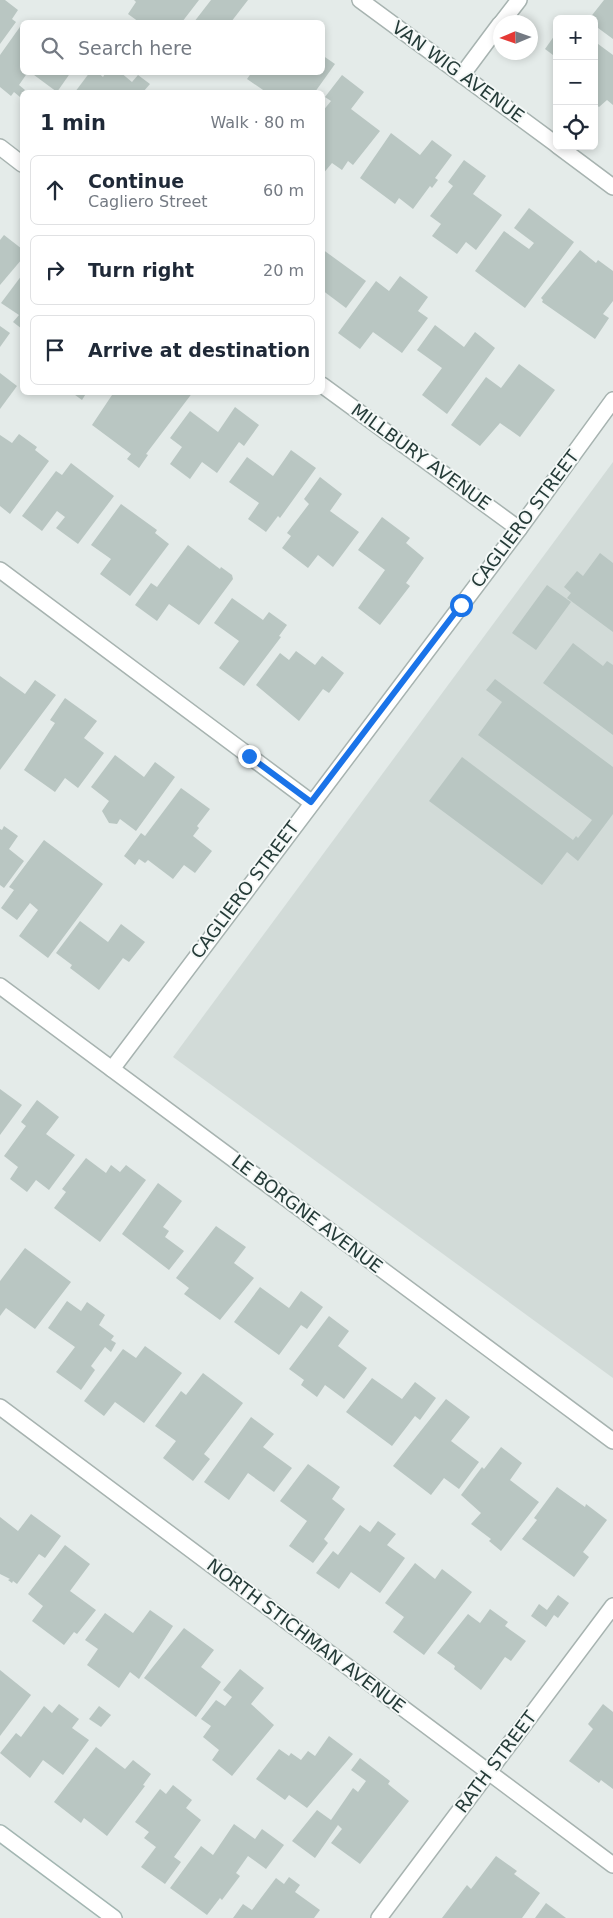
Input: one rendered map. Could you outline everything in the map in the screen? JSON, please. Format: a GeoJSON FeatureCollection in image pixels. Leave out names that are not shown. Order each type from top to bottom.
{"type":"FeatureCollection","features":[{"type":"Feature","properties":{"kind":"street","name":"VAN WIG AVENUE"},"geometry":{"type":"LineString","coordinates":[[360,0],[553,142]]}},
{"type":"Feature","properties":{"kind":"street"},"geometry":{"type":"LineString","coordinates":[[507,15],[519,0]]}},
{"type":"Feature","properties":{"kind":"street"},"geometry":{"type":"LineString","coordinates":[[462,74],[493,33]]}},
{"type":"Feature","properties":{"kind":"street"},"geometry":{"type":"LineString","coordinates":[[0,148],[20,163]]}},
{"type":"Feature","properties":{"kind":"street","name":"VAN WIG AVENUE"},"geometry":{"type":"LineString","coordinates":[[563,150],[613,187]]}},
{"type":"Feature","properties":{"kind":"street","name":"MILLBURY AVENUE"},"geometry":{"type":"LineString","coordinates":[[325,386],[519,529]]}},
{"type":"Feature","properties":{"kind":"street","name":"CAGLIERO STREET"},"geometry":{"type":"LineString","coordinates":[[112,1069],[311,802],[519,529],[613,400]]}},
{"type":"Feature","properties":{"kind":"street"},"geometry":{"type":"LineString","coordinates":[[0,570],[311,802]]}},
{"type":"Feature","properties":{"kind":"street","name":"LE BORGNE AVENUE"},"geometry":{"type":"LineString","coordinates":[[0,986],[613,1441]]}},
{"type":"Feature","properties":{"kind":"street","name":"NORTH STICHMAN AVENUE"},"geometry":{"type":"LineString","coordinates":[[0,1407],[613,1865]]}},
{"type":"Feature","properties":{"kind":"street","name":"RATH STREET"},"geometry":{"type":"LineString","coordinates":[[379,1918],[613,1606]]}},
{"type":"Feature","properties":{"kind":"street"},"geometry":{"type":"LineString","coordinates":[[0,1833],[114,1918]]}},
{"type":"Feature","properties":{"kind":"shaded area"},"geometry":{"type":"Polygon","coordinates":[[[613,462],[613,1378],[173,1057],[613,462]]]}},
{"type":"Feature","properties":{"kind":"building"},"geometry":{"type":"Polygon","coordinates":[[[0,0],[5,0],[18,10],[12,19],[16,22],[0,44],[0,0]]]}},
{"type":"Feature","properties":{"kind":"building"},"geometry":{"type":"Polygon","coordinates":[[[134,0],[199,0],[184,20],[136,20],[128,14],[136,2],[134,0]]]}},
{"type":"Feature","properties":{"kind":"building"},"geometry":{"type":"Polygon","coordinates":[[[211,0],[248,0],[233,20],[196,20],[211,0]]]}},
{"type":"Feature","properties":{"kind":"building"},"geometry":{"type":"Polygon","coordinates":[[[604,0],[613,0],[613,39],[598,28],[598,15],[592,15],[604,0]]]}},
{"type":"Feature","properties":{"kind":"building"},"geometry":{"type":"Polygon","coordinates":[[[20,27],[20,75],[26,75],[19,85],[25,90],[20,90],[20,97],[14,92],[11,96],[0,87],[0,55],[20,27]]]}},
{"type":"Feature","properties":{"kind":"building"},"geometry":{"type":"Polygon","coordinates":[[[553,38],[553,55],[545,49],[553,38]]]}},
{"type":"Feature","properties":{"kind":"building"},"geometry":{"type":"Polygon","coordinates":[[[598,44],[613,55],[613,105],[607,100],[599,107],[598,44]]]}},
{"type":"Feature","properties":{"kind":"building"},"geometry":{"type":"Polygon","coordinates":[[[325,57],[335,64],[316,90],[263,90],[247,79],[250,75],[325,75],[325,57]]]}},
{"type":"Feature","properties":{"kind":"building"},"geometry":{"type":"Polygon","coordinates":[[[34,75],[69,75],[58,90],[54,90],[34,75]]]}},
{"type":"Feature","properties":{"kind":"building"},"geometry":{"type":"Polygon","coordinates":[[[88,75],[101,75],[103,77],[104,75],[124,75],[132,82],[138,75],[150,84],[145,90],[76,90],[88,75]]]}},
{"type":"Feature","properties":{"kind":"building"},"geometry":{"type":"Polygon","coordinates":[[[342,75],[364,92],[351,109],[380,131],[353,165],[348,161],[342,170],[332,163],[325,171],[325,108],[331,101],[325,97],[342,75]]]}},
{"type":"Feature","properties":{"kind":"building"},"geometry":{"type":"Polygon","coordinates":[[[391,133],[420,155],[432,140],[452,155],[435,178],[438,180],[432,188],[430,186],[413,209],[399,198],[395,204],[360,178],[391,133]]]}},
{"type":"Feature","properties":{"kind":"building"},"geometry":{"type":"Polygon","coordinates":[[[464,160],[486,176],[473,194],[502,215],[476,250],[466,242],[457,254],[432,236],[441,224],[430,216],[453,186],[448,182],[464,160]]]}},
{"type":"Feature","properties":{"kind":"building"},"geometry":{"type":"Polygon","coordinates":[[[529,208],[574,242],[525,308],[475,271],[504,231],[529,249],[534,243],[514,228],[529,208]]]}},
{"type":"Feature","properties":{"kind":"building"},"geometry":{"type":"Polygon","coordinates":[[[4,235],[20,247],[20,261],[0,285],[0,240],[4,235]]]}},
{"type":"Feature","properties":{"kind":"building"},"geometry":{"type":"Polygon","coordinates":[[[580,250],[596,263],[598,260],[613,271],[613,301],[603,314],[609,318],[595,339],[542,302],[541,298],[580,250]]]}},
{"type":"Feature","properties":{"kind":"building"},"geometry":{"type":"Polygon","coordinates":[[[325,251],[366,281],[346,308],[325,292],[325,251]]]}},
{"type":"Feature","properties":{"kind":"building"},"geometry":{"type":"Polygon","coordinates":[[[400,276],[428,297],[418,311],[428,318],[402,353],[373,332],[360,349],[338,333],[376,281],[389,291],[400,276]]]}},
{"type":"Feature","properties":{"kind":"building"},"geometry":{"type":"Polygon","coordinates":[[[20,278],[20,327],[13,322],[19,315],[1,303],[20,278]]]}},
{"type":"Feature","properties":{"kind":"building"},"geometry":{"type":"Polygon","coordinates":[[[435,325],[464,347],[475,332],[495,348],[447,414],[422,395],[442,368],[417,350],[435,325]]]}},
{"type":"Feature","properties":{"kind":"building"},"geometry":{"type":"Polygon","coordinates":[[[0,326],[10,333],[0,347],[0,326]]]}},
{"type":"Feature","properties":{"kind":"building"},"geometry":{"type":"Polygon","coordinates":[[[519,364],[555,390],[520,437],[500,423],[480,446],[451,425],[486,377],[501,388],[519,364]]]}},
{"type":"Feature","properties":{"kind":"building"},"geometry":{"type":"Polygon","coordinates":[[[0,373],[17,386],[0,409],[0,373]]]}},
{"type":"Feature","properties":{"kind":"building"},"geometry":{"type":"Polygon","coordinates":[[[75,395],[85,395],[82,400],[75,395]]]}},
{"type":"Feature","properties":{"kind":"building"},"geometry":{"type":"Polygon","coordinates":[[[112,395],[191,395],[146,454],[148,455],[139,468],[127,459],[131,454],[92,425],[112,395]]]}},
{"type":"Feature","properties":{"kind":"building"},"geometry":{"type":"Polygon","coordinates":[[[235,407],[259,425],[244,446],[239,442],[217,473],[202,462],[190,479],[170,464],[182,447],[170,438],[190,411],[218,432],[235,407]]]}},
{"type":"Feature","properties":{"kind":"building"},"geometry":{"type":"Polygon","coordinates":[[[19,434],[37,447],[35,450],[49,461],[10,514],[0,506],[0,435],[12,443],[19,434]]]}},
{"type":"Feature","properties":{"kind":"building"},"geometry":{"type":"Polygon","coordinates":[[[291,450],[316,468],[280,518],[278,516],[266,532],[248,519],[259,503],[229,482],[247,457],[273,476],[291,450]]]}},
{"type":"Feature","properties":{"kind":"building"},"geometry":{"type":"Polygon","coordinates":[[[71,463],[114,496],[78,544],[56,528],[65,517],[57,511],[42,531],[22,516],[56,471],[62,475],[71,463]]]}},
{"type":"Feature","properties":{"kind":"building"},"geometry":{"type":"Polygon","coordinates":[[[320,477],[342,494],[330,511],[359,532],[333,567],[318,555],[308,568],[282,548],[291,536],[287,533],[309,504],[304,499],[320,477]]]}},
{"type":"Feature","properties":{"kind":"building"},"geometry":{"type":"Polygon","coordinates":[[[121,504],[157,530],[155,533],[169,544],[130,596],[100,574],[111,559],[91,545],[121,504]]]}},
{"type":"Feature","properties":{"kind":"building"},"geometry":{"type":"Polygon","coordinates":[[[382,517],[410,538],[406,543],[424,558],[406,583],[410,586],[380,625],[358,608],[385,570],[358,550],[382,517]]]}},
{"type":"Feature","properties":{"kind":"building"},"geometry":{"type":"Polygon","coordinates":[[[188,545],[220,569],[221,567],[232,575],[233,579],[199,625],[169,604],[157,621],[135,605],[151,583],[157,587],[188,545]]]}},
{"type":"Feature","properties":{"kind":"building"},"geometry":{"type":"Polygon","coordinates":[[[600,553],[613,563],[613,632],[567,598],[571,593],[564,587],[577,571],[583,576],[600,553]]]}},
{"type":"Feature","properties":{"kind":"building"},"geometry":{"type":"Polygon","coordinates":[[[547,585],[571,602],[536,650],[512,633],[547,585]]]}},
{"type":"Feature","properties":{"kind":"building"},"geometry":{"type":"Polygon","coordinates":[[[232,598],[263,620],[269,612],[287,625],[279,636],[281,637],[244,686],[219,668],[239,641],[214,623],[232,598]]]}},
{"type":"Feature","properties":{"kind":"building"},"geometry":{"type":"Polygon","coordinates":[[[573,643],[603,666],[607,661],[613,665],[613,735],[543,683],[573,643]]]}},
{"type":"Feature","properties":{"kind":"building"},"geometry":{"type":"Polygon","coordinates":[[[296,651],[315,665],[322,656],[344,673],[329,693],[323,689],[299,721],[256,685],[280,653],[289,660],[296,651]]]}},
{"type":"Feature","properties":{"kind":"building"},"geometry":{"type":"Polygon","coordinates":[[[0,676],[25,694],[35,680],[56,695],[0,770],[0,676]]]}},
{"type":"Feature","properties":{"kind":"building"},"geometry":{"type":"Polygon","coordinates":[[[495,679],[613,767],[613,814],[578,861],[567,852],[542,885],[429,801],[462,757],[573,840],[576,836],[578,838],[592,820],[478,735],[502,702],[486,690],[495,679]]]}},
{"type":"Feature","properties":{"kind":"building"},"geometry":{"type":"Polygon","coordinates":[[[65,698],[97,721],[84,738],[104,753],[78,788],[65,778],[55,792],[24,770],[55,723],[50,720],[65,698]]]}},
{"type":"Feature","properties":{"kind":"building"},"geometry":{"type":"Polygon","coordinates":[[[115,755],[144,777],[155,762],[175,777],[136,831],[120,819],[117,824],[109,823],[102,811],[109,801],[91,787],[115,755]]]}},
{"type":"Feature","properties":{"kind":"building"},"geometry":{"type":"Polygon","coordinates":[[[181,788],[210,809],[197,826],[199,828],[193,836],[212,851],[195,873],[184,865],[173,879],[148,860],[145,863],[139,859],[135,865],[124,856],[141,833],[145,836],[181,788]]]}},
{"type":"Feature","properties":{"kind":"building"},"geometry":{"type":"Polygon","coordinates":[[[4,826],[18,836],[9,849],[24,861],[4,888],[0,885],[0,829],[2,830],[4,826]]]}},
{"type":"Feature","properties":{"kind":"building"},"geometry":{"type":"Polygon","coordinates":[[[44,840],[103,884],[48,958],[19,936],[38,910],[30,903],[17,920],[1,908],[14,890],[9,887],[44,840]]]}},
{"type":"Feature","properties":{"kind":"building"},"geometry":{"type":"Polygon","coordinates":[[[80,921],[108,942],[121,924],[145,942],[129,962],[123,958],[99,990],[70,968],[72,965],[56,953],[80,921]]]}},
{"type":"Feature","properties":{"kind":"building"},"geometry":{"type":"Polygon","coordinates":[[[0,1089],[22,1105],[0,1135],[0,1089]]]}},
{"type":"Feature","properties":{"kind":"building"},"geometry":{"type":"Polygon","coordinates":[[[37,1100],[59,1117],[46,1134],[75,1155],[49,1190],[36,1180],[27,1192],[10,1179],[18,1167],[4,1156],[26,1126],[21,1122],[37,1100]]]}},
{"type":"Feature","properties":{"kind":"building"},"geometry":{"type":"Polygon","coordinates":[[[86,1158],[106,1173],[111,1165],[120,1172],[126,1165],[146,1180],[100,1242],[54,1208],[66,1192],[62,1189],[86,1158]]]}},
{"type":"Feature","properties":{"kind":"building"},"geometry":{"type":"Polygon","coordinates":[[[158,1183],[182,1201],[163,1227],[169,1231],[165,1237],[184,1251],[169,1270],[122,1234],[158,1183]]]}},
{"type":"Feature","properties":{"kind":"building"},"geometry":{"type":"Polygon","coordinates":[[[216,1226],[246,1247],[234,1263],[254,1278],[220,1320],[184,1294],[189,1288],[176,1278],[216,1226]]]}},
{"type":"Feature","properties":{"kind":"building"},"geometry":{"type":"Polygon","coordinates":[[[25,1248],[71,1282],[35,1329],[6,1308],[0,1316],[0,1281],[25,1248]]]}},
{"type":"Feature","properties":{"kind":"building"},"geometry":{"type":"Polygon","coordinates":[[[260,1287],[289,1308],[301,1291],[323,1307],[307,1329],[301,1325],[279,1355],[234,1322],[260,1287]]]}},
{"type":"Feature","properties":{"kind":"building"},"geometry":{"type":"Polygon","coordinates":[[[67,1301],[81,1311],[87,1302],[105,1315],[99,1325],[114,1336],[111,1340],[116,1343],[111,1352],[105,1347],[91,1366],[95,1370],[81,1390],[56,1372],[75,1347],[48,1328],[67,1301]]]}},
{"type":"Feature","properties":{"kind":"building"},"geometry":{"type":"Polygon","coordinates":[[[329,1316],[349,1331],[338,1346],[367,1368],[344,1399],[325,1385],[317,1397],[301,1385],[304,1380],[289,1369],[329,1316]]]}},
{"type":"Feature","properties":{"kind":"building"},"geometry":{"type":"Polygon","coordinates":[[[145,1346],[182,1373],[144,1423],[115,1402],[104,1416],[84,1401],[123,1349],[136,1358],[145,1346]]]}},
{"type":"Feature","properties":{"kind":"building"},"geometry":{"type":"Polygon","coordinates":[[[203,1373],[243,1403],[204,1454],[210,1459],[193,1481],[163,1458],[176,1441],[155,1426],[181,1391],[186,1395],[203,1373]]]}},
{"type":"Feature","properties":{"kind":"building"},"geometry":{"type":"Polygon","coordinates":[[[372,1378],[402,1399],[415,1382],[436,1398],[420,1420],[415,1416],[392,1446],[346,1412],[372,1378]]]}},
{"type":"Feature","properties":{"kind":"building"},"geometry":{"type":"Polygon","coordinates":[[[446,1399],[470,1417],[451,1441],[479,1462],[459,1489],[444,1478],[431,1495],[393,1466],[446,1399]]]}},
{"type":"Feature","properties":{"kind":"building"},"geometry":{"type":"Polygon","coordinates":[[[251,1417],[274,1434],[263,1447],[292,1468],[274,1492],[248,1473],[229,1500],[204,1482],[251,1417]]]}},
{"type":"Feature","properties":{"kind":"building"},"geometry":{"type":"Polygon","coordinates":[[[501,1447],[522,1463],[510,1480],[539,1502],[501,1551],[489,1541],[491,1539],[471,1524],[481,1513],[461,1495],[482,1467],[484,1469],[501,1447]]]}},
{"type":"Feature","properties":{"kind":"building"},"geometry":{"type":"Polygon","coordinates":[[[308,1464],[340,1487],[332,1499],[345,1509],[324,1539],[328,1543],[313,1563],[289,1546],[307,1521],[280,1501],[308,1464]]]}},
{"type":"Feature","properties":{"kind":"building"},"geometry":{"type":"Polygon","coordinates":[[[557,1487],[585,1507],[586,1504],[607,1520],[583,1552],[589,1557],[574,1577],[522,1539],[537,1520],[534,1518],[557,1487]]]}},
{"type":"Feature","properties":{"kind":"building"},"geometry":{"type":"Polygon","coordinates":[[[31,1514],[61,1536],[45,1558],[39,1554],[17,1584],[13,1581],[12,1583],[8,1580],[10,1579],[0,1574],[0,1517],[18,1531],[31,1514]]]}},
{"type":"Feature","properties":{"kind":"building"},"geometry":{"type":"Polygon","coordinates":[[[378,1521],[396,1534],[387,1545],[405,1558],[380,1593],[351,1572],[339,1589],[316,1573],[333,1551],[338,1555],[360,1525],[370,1532],[378,1521]]]}},
{"type":"Feature","properties":{"kind":"building"},"geometry":{"type":"Polygon","coordinates":[[[65,1545],[90,1564],[70,1591],[96,1610],[77,1634],[74,1632],[64,1645],[32,1621],[43,1606],[28,1594],[65,1545]]]}},
{"type":"Feature","properties":{"kind":"building"},"geometry":{"type":"Polygon","coordinates":[[[415,1563],[435,1579],[442,1569],[472,1592],[424,1655],[393,1632],[404,1617],[385,1603],[415,1563]]]}},
{"type":"Feature","properties":{"kind":"building"},"geometry":{"type":"Polygon","coordinates":[[[558,1595],[569,1603],[558,1618],[554,1615],[546,1627],[531,1616],[539,1604],[547,1610],[558,1595]]]}},
{"type":"Feature","properties":{"kind":"building"},"geometry":{"type":"Polygon","coordinates":[[[490,1609],[508,1622],[505,1626],[526,1641],[511,1661],[505,1657],[481,1690],[454,1669],[455,1666],[437,1653],[468,1614],[480,1623],[490,1609]]]}},
{"type":"Feature","properties":{"kind":"building"},"geometry":{"type":"Polygon","coordinates":[[[150,1610],[173,1626],[139,1679],[130,1672],[119,1688],[87,1665],[98,1649],[85,1640],[105,1613],[133,1633],[150,1610]]]}},
{"type":"Feature","properties":{"kind":"building"},"geometry":{"type":"Polygon","coordinates":[[[184,1628],[214,1650],[201,1667],[221,1682],[196,1717],[144,1678],[184,1628]]]}},
{"type":"Feature","properties":{"kind":"building"},"geometry":{"type":"Polygon","coordinates":[[[240,1669],[264,1688],[251,1704],[274,1725],[232,1776],[212,1760],[219,1750],[203,1737],[211,1726],[201,1719],[216,1700],[225,1706],[232,1697],[223,1690],[240,1669]]]}},
{"type":"Feature","properties":{"kind":"building"},"geometry":{"type":"Polygon","coordinates":[[[0,1670],[31,1695],[0,1736],[0,1670]]]}},
{"type":"Feature","properties":{"kind":"building"},"geometry":{"type":"Polygon","coordinates":[[[59,1704],[79,1719],[72,1728],[89,1740],[63,1775],[43,1760],[30,1778],[0,1753],[16,1733],[21,1737],[44,1706],[52,1713],[59,1704]]]}},
{"type":"Feature","properties":{"kind":"building"},"geometry":{"type":"Polygon","coordinates":[[[603,1704],[613,1712],[613,1789],[601,1780],[599,1783],[569,1761],[593,1729],[588,1724],[603,1704]]]}},
{"type":"Feature","properties":{"kind":"building"},"geometry":{"type":"Polygon","coordinates":[[[99,1706],[111,1715],[101,1727],[89,1719],[99,1706]]]}},
{"type":"Feature","properties":{"kind":"building"},"geometry":{"type":"Polygon","coordinates":[[[329,1736],[353,1754],[307,1808],[289,1795],[285,1800],[256,1779],[279,1749],[289,1756],[291,1753],[301,1760],[308,1751],[315,1756],[329,1736]]]}},
{"type":"Feature","properties":{"kind":"building"},"geometry":{"type":"Polygon","coordinates":[[[96,1747],[125,1769],[133,1760],[151,1774],[143,1785],[145,1786],[107,1836],[84,1818],[81,1823],[54,1802],[96,1747]]]}},
{"type":"Feature","properties":{"kind":"building"},"geometry":{"type":"Polygon","coordinates":[[[360,1758],[390,1781],[388,1784],[409,1801],[360,1864],[331,1843],[342,1829],[338,1825],[315,1858],[292,1841],[317,1810],[331,1820],[353,1788],[358,1792],[366,1781],[351,1770],[360,1758]]]}},
{"type":"Feature","properties":{"kind":"building"},"geometry":{"type":"Polygon","coordinates":[[[173,1785],[192,1800],[186,1808],[201,1820],[174,1857],[181,1862],[165,1884],[141,1867],[156,1847],[144,1838],[149,1832],[135,1822],[160,1789],[166,1794],[173,1785]]]}},
{"type":"Feature","properties":{"kind":"building"},"geometry":{"type":"Polygon","coordinates":[[[234,1824],[255,1839],[262,1829],[284,1845],[266,1869],[248,1856],[236,1873],[240,1876],[222,1900],[220,1898],[207,1915],[170,1888],[201,1846],[213,1855],[234,1824]]]}},
{"type":"Feature","properties":{"kind":"building"},"geometry":{"type":"Polygon","coordinates":[[[496,1856],[517,1871],[514,1874],[540,1893],[522,1918],[442,1918],[467,1885],[471,1889],[496,1856]]]}},
{"type":"Feature","properties":{"kind":"building"},"geometry":{"type":"Polygon","coordinates":[[[289,1877],[300,1885],[295,1892],[320,1910],[314,1918],[233,1918],[243,1904],[252,1910],[276,1878],[284,1884],[289,1877]]]}},
{"type":"Feature","properties":{"kind":"building"},"geometry":{"type":"Polygon","coordinates":[[[546,1903],[566,1918],[535,1918],[546,1903]]]}},
{"type":"Feature","properties":{"kind":"route"},"geometry":{"type":"LineString","coordinates":[[249,756],[311,802],[461,605]]}}]}
